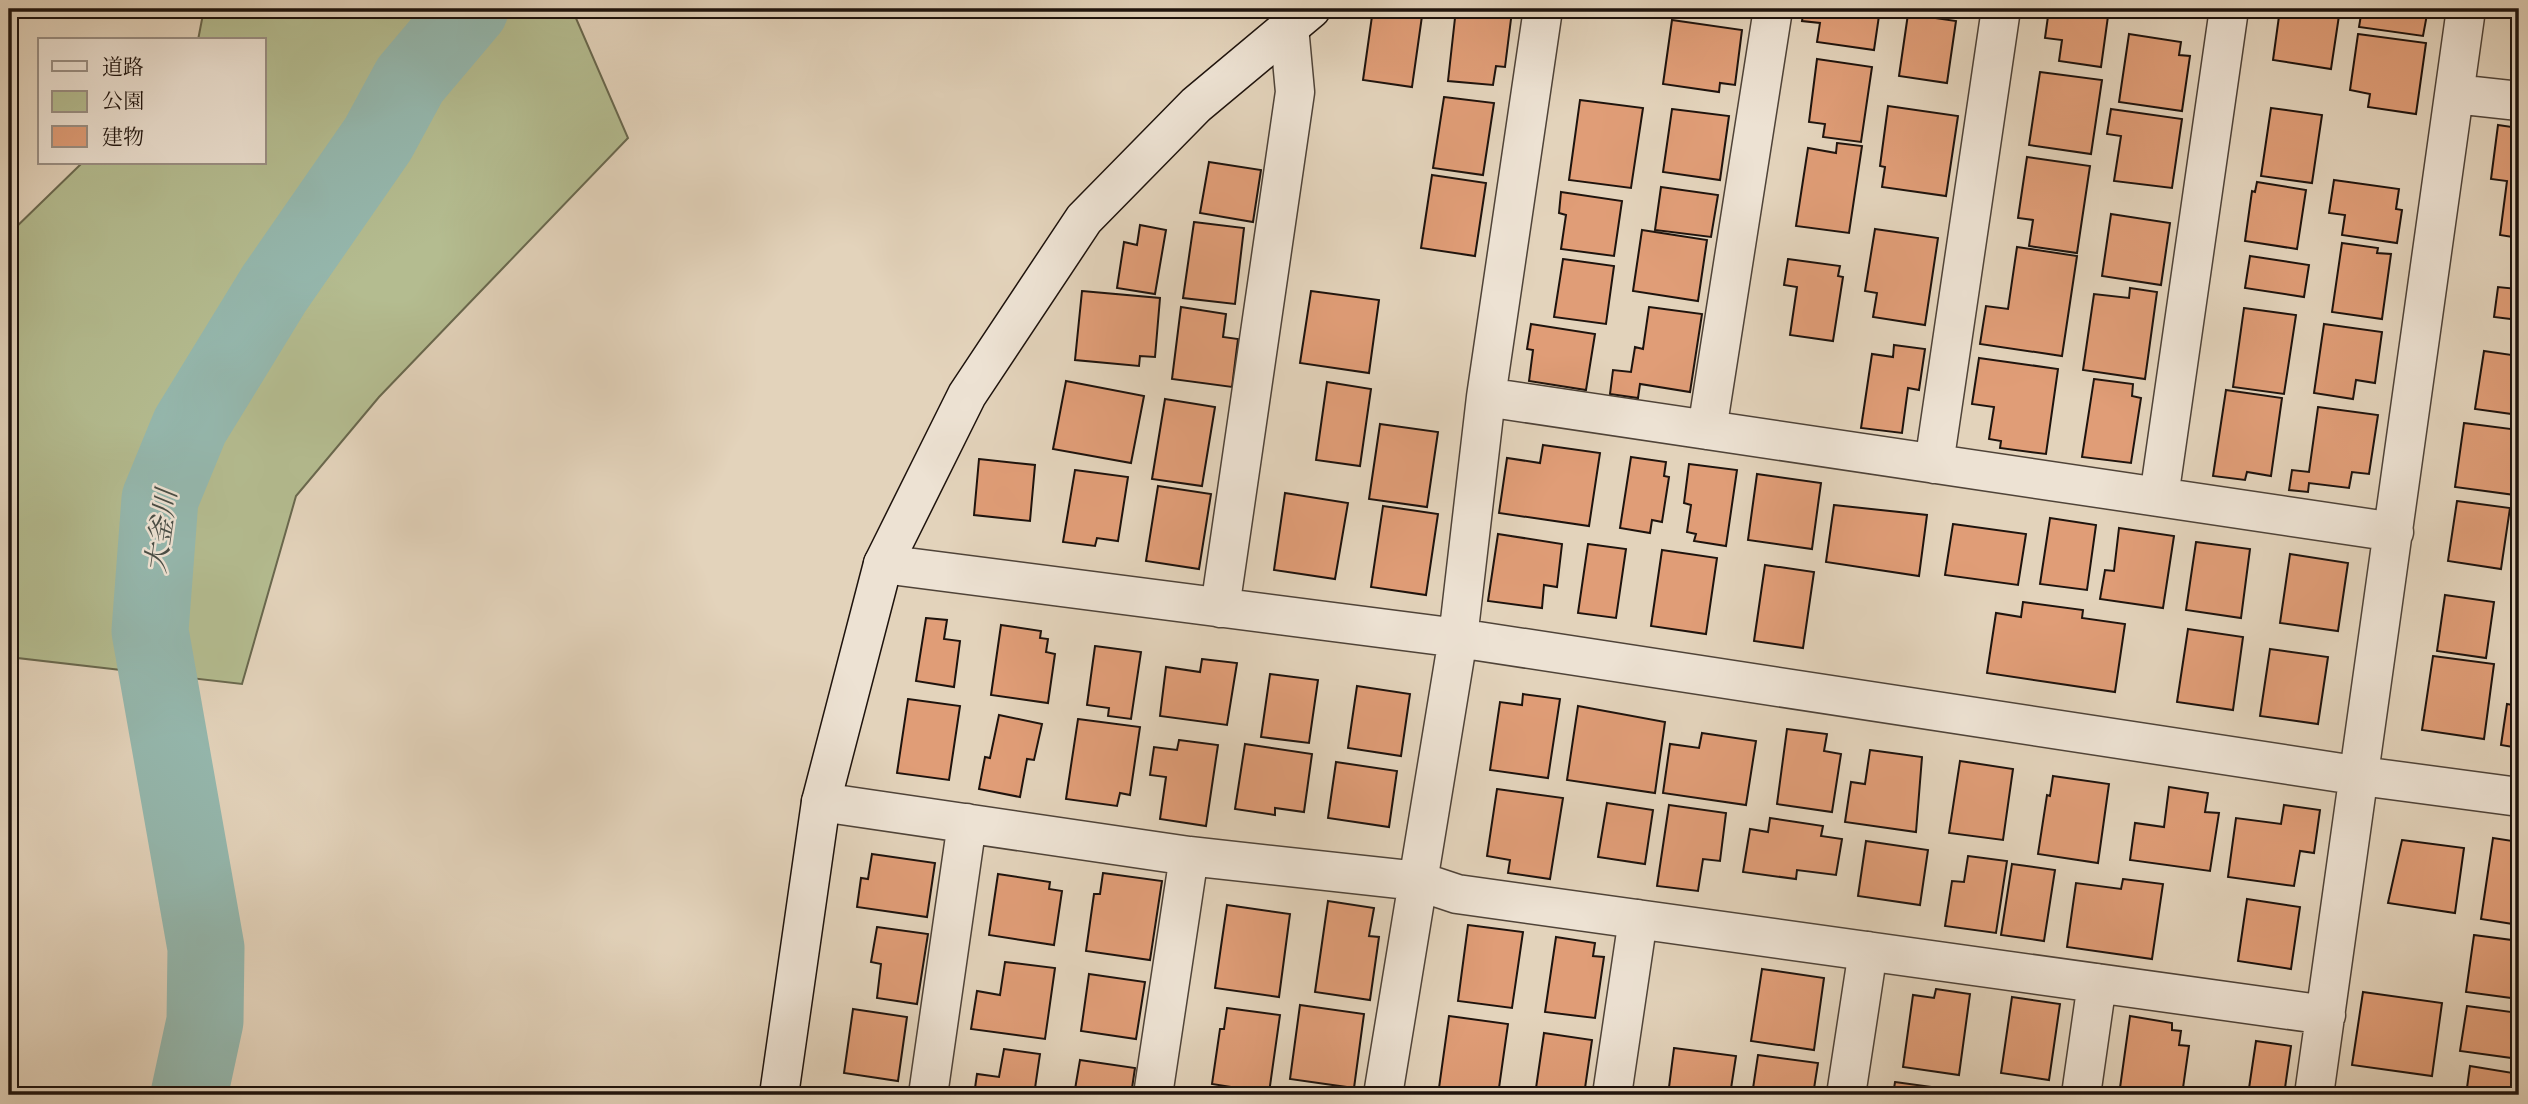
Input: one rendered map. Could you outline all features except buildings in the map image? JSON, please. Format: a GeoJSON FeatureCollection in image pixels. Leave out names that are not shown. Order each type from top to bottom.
{"type":"FeatureCollection","features":[{"type":"Feature","properties":{"kind":"street"},"geometry":{"type":"LineString","coordinates":[[1383,1095],[1458,638],[1486,397],[1543,9]]}},
{"type":"Feature","properties":{"kind":"street"},"geometry":{"type":"LineString","coordinates":[[1707,430],[1773,9]]}},
{"type":"Feature","properties":{"kind":"street"},"geometry":{"type":"LineString","coordinates":[[1934,464],[2001,9]]}},
{"type":"Feature","properties":{"kind":"street"},"geometry":{"type":"LineString","coordinates":[[2159,498],[2229,9]]}},
{"type":"Feature","properties":{"kind":"street"},"geometry":{"type":"LineString","coordinates":[[2314,1095],[2361,776],[2466,9]]}},
{"type":"Feature","properties":{"kind":"street"},"geometry":{"type":"LineString","coordinates":[[779,1095],[821,802],[883,564],[967,395],[1084,219],[1196,105],[1300,18]]}},
{"type":"Feature","properties":{"kind":"street"},"geometry":{"type":"LineString","coordinates":[[1220,608],[1295,92],[1300,18]]}},
{"type":"Feature","properties":{"kind":"street"},"geometry":{"type":"LineString","coordinates":[[2455,94],[2519,101]]}},
{"type":"Feature","properties":{"kind":"street"},"geometry":{"type":"LineString","coordinates":[[1486,397],[2394,533]]}},
{"type":"Feature","properties":{"kind":"street"},"geometry":{"type":"LineString","coordinates":[[883,564],[1458,638],[2361,776],[2519,797]]}},
{"type":"Feature","properties":{"kind":"street"},"geometry":{"type":"LineString","coordinates":[[821,802],[1189,856],[1418,881],[1457,894],[2326,1015]]}},
{"type":"Feature","properties":{"kind":"street"},"geometry":{"type":"LineString","coordinates":[[928,1095],[967,823]]}},
{"type":"Feature","properties":{"kind":"street"},"geometry":{"type":"LineString","coordinates":[[1153,1095],[1189,856]]}},
{"type":"Feature","properties":{"kind":"street"},"geometry":{"type":"LineString","coordinates":[[1612,1095],[1638,919]]}},
{"type":"Feature","properties":{"kind":"street"},"geometry":{"type":"LineString","coordinates":[[1846,1095],[1868,951]]}},
{"type":"Feature","properties":{"kind":"street"},"geometry":{"type":"LineString","coordinates":[[2081,1095],[2098,983]]}},
{"type":"Feature","properties":{"kind":"green space"},"geometry":{"type":"Polygon","coordinates":[[[204,9],[572,9],[628,138],[379,397],[296,496],[242,684],[9,657],[9,234],[81,164],[266,164],[266,38],[198,38],[204,9]]]}},
{"type":"Feature","properties":{"kind":"waterway","name":"大釜川"},"geometry":{"type":"LineString","coordinates":[[189,1095],[205,1021],[206,948],[150,631],[160,499],[190,426],[274,289],[378,139],[410,80],[470,9]]}}]}
